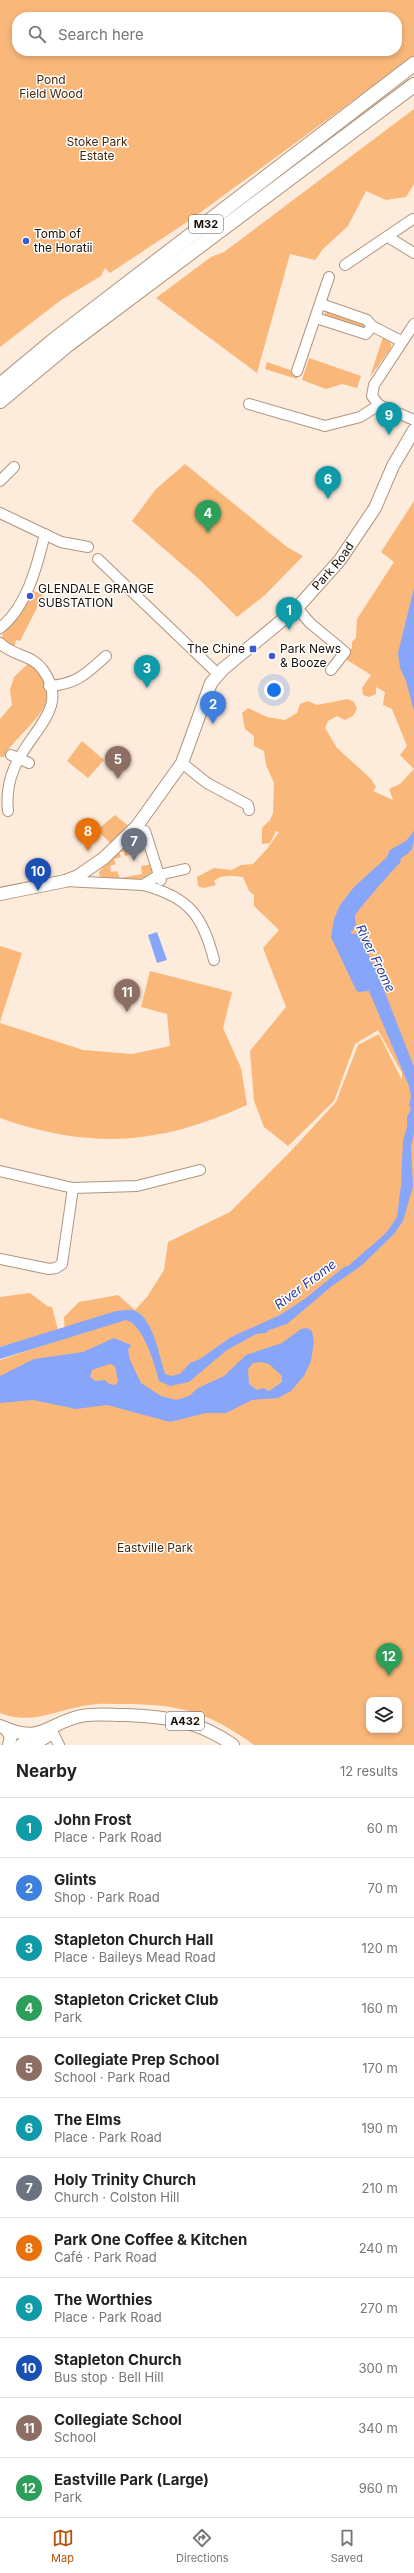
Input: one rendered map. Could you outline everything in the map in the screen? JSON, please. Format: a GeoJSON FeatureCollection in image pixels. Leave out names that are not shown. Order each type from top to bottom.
{"type":"FeatureCollection","features":[{"type":"Feature","properties":{"kind":"highway","name":"M32"},"geometry":{"type":"LineString","coordinates":[[0,385],[59,336],[414,64]]}},
{"type":"Feature","properties":{"kind":"highway","name":"M32"},"geometry":{"type":"LineString","coordinates":[[0,401],[66,346],[414,86]]}},
{"type":"Feature","properties":{"kind":"main road","name":"Park Road"},"geometry":{"type":"LineString","coordinates":[[0,894],[65,881],[87,871],[104,858],[137,826],[182,764],[208,690],[218,674],[297,608],[340,560],[358,536],[375,508],[393,466],[414,430]]}},
{"type":"Feature","properties":{"kind":"main road","name":"A432"},"geometry":{"type":"LineString","coordinates":[[21,1745],[37,1733],[80,1716],[104,1714],[177,1718],[200,1726],[233,1745]]}},
{"type":"Feature","properties":{"kind":"main road","name":"A432"},"geometry":{"type":"LineString","coordinates":[[37,1733],[47,1732],[67,1721]]}},
{"type":"Feature","properties":{"kind":"main road"},"geometry":{"type":"LineString","coordinates":[[3,1727],[52,1728]]}},
{"type":"Feature","properties":{"kind":"main road"},"geometry":{"type":"LineString","coordinates":[[3,1727],[16,1733],[37,1733]]}},
{"type":"Feature","properties":{"kind":"main road"},"geometry":{"type":"LineString","coordinates":[[3,1727],[11,1736],[9,1745]]}},
{"type":"Feature","properties":{"kind":"main road","name":"A432"},"geometry":{"type":"LineString","coordinates":[[32,1745],[52,1728]]}},
{"type":"Feature","properties":{"kind":"street"},"geometry":{"type":"LineString","coordinates":[[345,265],[413,219]]}},
{"type":"Feature","properties":{"kind":"street"},"geometry":{"type":"LineString","coordinates":[[388,237],[414,253]]}},
{"type":"Feature","properties":{"kind":"street"},"geometry":{"type":"LineString","coordinates":[[297,371],[297,356],[316,318],[321,304],[324,282]]}},
{"type":"Feature","properties":{"kind":"street"},"geometry":{"type":"LineString","coordinates":[[321,304],[367,320],[372,326],[401,341]]}},
{"type":"Feature","properties":{"kind":"street"},"geometry":{"type":"LineString","coordinates":[[316,318],[366,334],[372,326]]}},
{"type":"Feature","properties":{"kind":"street"},"geometry":{"type":"LineString","coordinates":[[414,324],[401,341],[372,390],[373,400],[379,405],[414,420]]}},
{"type":"Feature","properties":{"kind":"street"},"geometry":{"type":"LineString","coordinates":[[249,404],[261,403],[325,426],[360,417],[379,405]]}},
{"type":"Feature","properties":{"kind":"street"},"geometry":{"type":"LineString","coordinates":[[0,481],[14,467]]}},
{"type":"Feature","properties":{"kind":"street"},"geometry":{"type":"LineString","coordinates":[[0,513],[61,542],[82,550]]}},
{"type":"Feature","properties":{"kind":"street"},"geometry":{"type":"LineString","coordinates":[[0,628],[9,621],[29,586],[45,534]]}},
{"type":"Feature","properties":{"kind":"street"},"geometry":{"type":"LineString","coordinates":[[98,559],[218,674]]}},
{"type":"Feature","properties":{"kind":"street"},"geometry":{"type":"LineString","coordinates":[[297,608],[310,623],[345,652],[331,670]]}},
{"type":"Feature","properties":{"kind":"street"},"geometry":{"type":"LineString","coordinates":[[0,614],[9,621]]}},
{"type":"Feature","properties":{"kind":"street"},"geometry":{"type":"LineString","coordinates":[[0,643],[8,650],[26,656],[38,664],[45,674],[49,686],[49,703],[45,714],[11,755],[2,781],[3,794],[10,813]]}},
{"type":"Feature","properties":{"kind":"street"},"geometry":{"type":"LineString","coordinates":[[49,686],[68,684],[78,680],[106,656]]}},
{"type":"Feature","properties":{"kind":"street"},"geometry":{"type":"LineString","coordinates":[[11,755],[29,763]]}},
{"type":"Feature","properties":{"kind":"street"},"geometry":{"type":"LineString","coordinates":[[182,764],[207,782],[248,805],[249,810]]}},
{"type":"Feature","properties":{"kind":"street"},"geometry":{"type":"LineString","coordinates":[[145,831],[164,891]]}},
{"type":"Feature","properties":{"kind":"street"},"geometry":{"type":"LineString","coordinates":[[143,885],[159,875],[185,869]]}},
{"type":"Feature","properties":{"kind":"street"},"geometry":{"type":"LineString","coordinates":[[87,871],[90,878],[97,884]]}},
{"type":"Feature","properties":{"kind":"street"},"geometry":{"type":"LineString","coordinates":[[65,881],[97,884],[143,885],[164,891],[182,902],[203,924],[214,960]]}},
{"type":"Feature","properties":{"kind":"street"},"geometry":{"type":"LineString","coordinates":[[0,1171],[73,1188],[137,1186],[200,1170]]}},
{"type":"Feature","properties":{"kind":"street"},"geometry":{"type":"LineString","coordinates":[[0,1259],[44,1269],[59,1266],[65,1254],[73,1188]]}},
{"type":"Feature","properties":{"kind":"street"},"geometry":{"type":"LineString","coordinates":[[52,1728],[59,1745]]}},
{"type":"Feature","properties":{"kind":"green space","name":"Stoke Park Estate"},"geometry":{"type":"Polygon","coordinates":[[[0,0],[414,0],[414,56],[190,220],[110,273],[105,268],[101,276],[61,300],[0,347],[0,0]]]}},
{"type":"Feature","properties":{"kind":"green space"},"geometry":{"type":"Polygon","coordinates":[[[414,109],[414,184],[406,197],[386,200],[366,191],[348,226],[323,249],[315,260],[290,254],[257,373],[156,298],[211,257],[224,252],[414,109]]]}},
{"type":"Feature","properties":{"kind":"green space"},"geometry":{"type":"Polygon","coordinates":[[[326,311],[365,325],[364,330],[324,318],[326,311]]]}},
{"type":"Feature","properties":{"kind":"green space"},"geometry":{"type":"Polygon","coordinates":[[[383,337],[391,343],[391,348],[370,377],[383,337]]]}},
{"type":"Feature","properties":{"kind":"green space"},"geometry":{"type":"Polygon","coordinates":[[[309,358],[361,376],[357,388],[342,384],[326,389],[302,380],[309,358]]]}},
{"type":"Feature","properties":{"kind":"green space"},"geometry":{"type":"Polygon","coordinates":[[[267,362],[299,373],[297,379],[265,369],[267,362]]]}},
{"type":"Feature","properties":{"kind":"green space"},"geometry":{"type":"Polygon","coordinates":[[[185,464],[287,547],[303,556],[265,595],[237,617],[200,580],[132,521],[156,489],[185,464]]]}},
{"type":"Feature","properties":{"kind":"green space"},"geometry":{"type":"Polygon","coordinates":[[[414,501],[414,769],[400,755],[407,746],[392,709],[383,705],[385,692],[376,687],[376,694],[369,697],[363,695],[362,688],[371,675],[344,658],[347,652],[352,648],[352,642],[356,638],[357,619],[394,562],[381,552],[414,501]]]}},
{"type":"Feature","properties":{"kind":"green space"},"geometry":{"type":"Polygon","coordinates":[[[32,591],[41,593],[43,596],[20,641],[16,640],[14,647],[3,639],[2,635],[12,623],[27,596],[31,597],[32,595],[28,594],[32,591]]]}},
{"type":"Feature","properties":{"kind":"green space"},"geometry":{"type":"Polygon","coordinates":[[[30,662],[43,677],[47,690],[46,702],[40,714],[31,725],[11,746],[4,757],[0,757],[0,719],[12,705],[10,690],[14,677],[30,662]]]}},
{"type":"Feature","properties":{"kind":"green space","name":"Eastville Park"},"geometry":{"type":"Polygon","coordinates":[[[348,699],[354,702],[357,709],[353,716],[345,720],[337,716],[328,721],[325,728],[337,748],[371,779],[376,787],[373,791],[393,800],[389,789],[400,784],[414,769],[414,1745],[254,1745],[222,1725],[193,1712],[177,1708],[143,1704],[97,1704],[23,1718],[12,1717],[0,1713],[0,1360],[65,1338],[64,1317],[79,1302],[118,1295],[135,1310],[147,1297],[164,1270],[168,1242],[230,1212],[290,1152],[336,1102],[358,1045],[379,1034],[402,1080],[402,1073],[378,1030],[355,1044],[334,1101],[288,1146],[264,1127],[254,1101],[250,1051],[286,1007],[263,948],[279,930],[254,906],[254,895],[249,891],[243,877],[220,877],[214,881],[216,885],[203,888],[198,886],[197,877],[214,868],[232,870],[241,865],[253,864],[267,849],[279,832],[276,831],[270,843],[262,844],[262,828],[270,820],[273,813],[274,783],[266,765],[264,751],[254,746],[254,736],[245,729],[242,713],[248,708],[267,717],[285,720],[297,713],[300,704],[308,701],[317,705],[348,699]]]}},
{"type":"Feature","properties":{"kind":"green space"},"geometry":{"type":"Polygon","coordinates":[[[82,741],[104,760],[88,778],[67,761],[82,741]]]}},
{"type":"Feature","properties":{"kind":"green space"},"geometry":{"type":"Polygon","coordinates":[[[115,815],[131,828],[113,846],[97,830],[115,815]]]}},
{"type":"Feature","properties":{"kind":"green space"},"geometry":{"type":"Polygon","coordinates":[[[142,834],[150,857],[147,857],[145,847],[142,845],[137,848],[139,855],[137,853],[125,856],[124,851],[119,852],[121,857],[114,859],[116,864],[110,866],[111,872],[117,871],[120,878],[142,874],[141,866],[152,864],[157,871],[145,878],[130,880],[114,880],[100,877],[99,872],[118,851],[142,834]]]}},
{"type":"Feature","properties":{"kind":"green space"},"geometry":{"type":"Polygon","coordinates":[[[0,946],[22,953],[0,1022],[0,946]]]}},
{"type":"Feature","properties":{"kind":"green space"},"geometry":{"type":"Polygon","coordinates":[[[150,971],[232,992],[223,1028],[241,1068],[247,1105],[215,1118],[184,1128],[154,1135],[125,1138],[95,1138],[65,1135],[33,1128],[0,1118],[0,1023],[83,1050],[132,1054],[170,1046],[167,1014],[141,1007],[150,971]]]}},
{"type":"Feature","properties":{"kind":"green space"},"geometry":{"type":"Polygon","coordinates":[[[30,1293],[47,1306],[52,1307],[58,1330],[0,1347],[0,1297],[30,1293]]]}},
{"type":"Feature","properties":{"kind":"water"},"geometry":{"type":"Polygon","coordinates":[[[414,588],[414,711],[406,681],[400,668],[398,653],[414,588]]]}},
{"type":"Feature","properties":{"kind":"water"},"geometry":{"type":"Polygon","coordinates":[[[414,831],[411,850],[401,858],[400,863],[357,913],[355,916],[357,928],[351,931],[352,934],[358,933],[377,972],[414,1067],[414,1134],[411,1146],[413,1187],[403,1221],[394,1234],[361,1266],[332,1286],[287,1324],[269,1330],[266,1333],[256,1334],[227,1350],[189,1382],[170,1386],[159,1381],[155,1365],[143,1337],[132,1323],[126,1320],[0,1359],[0,1347],[116,1311],[132,1310],[139,1313],[150,1327],[158,1348],[165,1374],[171,1376],[180,1374],[190,1363],[200,1359],[231,1337],[280,1315],[306,1298],[344,1267],[348,1266],[386,1233],[397,1217],[401,1185],[403,1141],[407,1127],[407,1117],[411,1109],[409,1105],[411,1097],[409,1086],[369,991],[358,992],[356,990],[331,937],[334,919],[340,905],[354,887],[387,857],[390,850],[406,841],[414,831]]]}},
{"type":"Feature","properties":{"kind":"water"},"geometry":{"type":"Polygon","coordinates":[[[157,932],[167,960],[157,963],[148,935],[157,932]]]}},
{"type":"Feature","properties":{"kind":"water"},"geometry":{"type":"Polygon","coordinates":[[[307,1328],[312,1331],[314,1342],[311,1361],[304,1376],[291,1391],[278,1398],[252,1400],[226,1413],[206,1413],[170,1422],[107,1405],[76,1409],[33,1400],[0,1403],[0,1376],[34,1359],[83,1352],[114,1338],[131,1345],[128,1350],[130,1360],[141,1383],[161,1396],[176,1400],[189,1396],[198,1388],[224,1376],[246,1355],[282,1343],[301,1329],[307,1328]],[[261,1362],[253,1363],[248,1369],[249,1384],[257,1390],[263,1388],[269,1391],[282,1382],[282,1376],[269,1364],[261,1362]],[[110,1364],[92,1370],[90,1377],[96,1381],[105,1380],[109,1384],[116,1385],[118,1381],[115,1366],[110,1364]]]}},
{"type":"Feature","properties":{"kind":"place","name":"Tomb of the Horatii"},"geometry":{"type":"Point","coordinates":[26,241]}},
{"type":"Feature","properties":{"kind":"place","name":"The Worthies"},"geometry":{"type":"Point","coordinates":[389,435]}},
{"type":"Feature","properties":{"kind":"place","name":"The Elms"},"geometry":{"type":"Point","coordinates":[328,499]}},
{"type":"Feature","properties":{"kind":"place","name":"Stapleton Cricket Club"},"geometry":{"type":"Point","coordinates":[208,533]}},
{"type":"Feature","properties":{"kind":"place","name":"GLENDALE GRANGE SUBSTATION"},"geometry":{"type":"Point","coordinates":[30,596]}},
{"type":"Feature","properties":{"kind":"place","name":"John Frost"},"geometry":{"type":"Point","coordinates":[289,630]}},
{"type":"Feature","properties":{"kind":"place","name":"The Chine"},"geometry":{"type":"Point","coordinates":[253,649]}},
{"type":"Feature","properties":{"kind":"place","name":"Park News & Booze"},"geometry":{"type":"Point","coordinates":[272,656]}},
{"type":"Feature","properties":{"kind":"place","name":"Stapleton Church Hall"},"geometry":{"type":"Point","coordinates":[147,688]}},
{"type":"Feature","properties":{"kind":"place","name":"Glints"},"geometry":{"type":"Point","coordinates":[213,724]}},
{"type":"Feature","properties":{"kind":"place","name":"Collegiate Prep School"},"geometry":{"type":"Point","coordinates":[118,779]}},
{"type":"Feature","properties":{"kind":"place","name":"Park One Coffee & Kitchen"},"geometry":{"type":"Point","coordinates":[88,851]}},
{"type":"Feature","properties":{"kind":"place","name":"Holy Trinity Church"},"geometry":{"type":"Point","coordinates":[134,861]}},
{"type":"Feature","properties":{"kind":"place","name":"Stapleton Church"},"geometry":{"type":"Point","coordinates":[38,891]}},
{"type":"Feature","properties":{"kind":"place","name":"Collegiate School"},"geometry":{"type":"Point","coordinates":[127,1012]}},
{"type":"Feature","properties":{"kind":"place","name":"Eastville Park (Large)"},"geometry":{"type":"Point","coordinates":[389,1676]}},
{"type":"Feature","properties":{"kind":"park label","name":"Pond Field Wood"},"geometry":{"type":"Point","coordinates":[51,87]}},
{"type":"Feature","properties":{"kind":"water label","name":"River Frome"},"geometry":{"type":"Point","coordinates":[376,958]}},
{"type":"Feature","properties":{"kind":"water label","name":"River Frome"},"geometry":{"type":"Point","coordinates":[305,1284]}}]}
